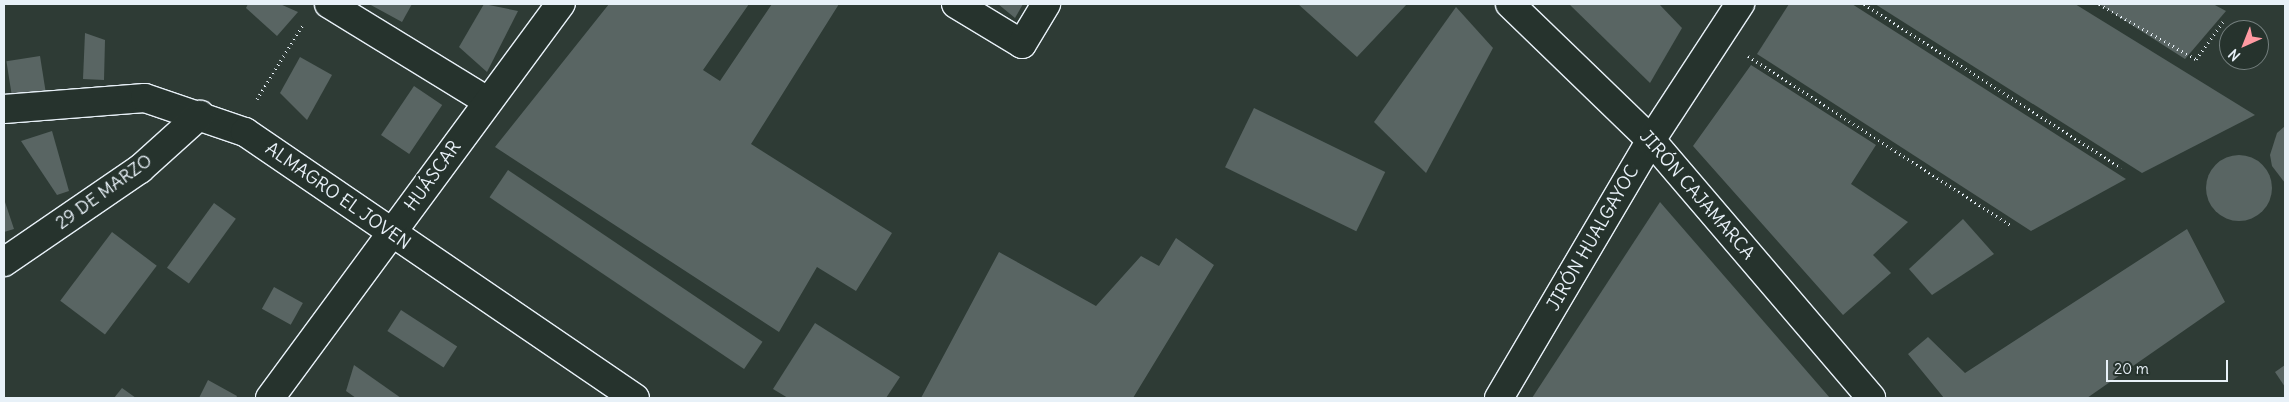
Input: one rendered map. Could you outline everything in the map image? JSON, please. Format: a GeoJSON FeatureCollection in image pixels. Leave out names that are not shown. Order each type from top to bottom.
{"type":"FeatureCollection","features":[{"type":"Feature","properties":{"kind":"street"},"geometry":{"type":"LineString","coordinates":[[329,4],[487,101]]}},
{"type":"Feature","properties":{"kind":"street","name":"HUÁSCAR"},"geometry":{"type":"LineString","coordinates":[[270,398],[487,101],[561,4]]}},
{"type":"Feature","properties":{"kind":"street"},"geometry":{"type":"LineString","coordinates":[[956,4],[1022,44],[1046,4]]}},
{"type":"Feature","properties":{"kind":"street","name":"JIRÓN CAJAMARCA"},"geometry":{"type":"LineString","coordinates":[[1510,4],[1650,140],[1871,398]]}},
{"type":"Feature","properties":{"kind":"street","name":"JIRÓN HUALGAYOC"},"geometry":{"type":"LineString","coordinates":[[1499,398],[1650,140],[1740,4]]}},
{"type":"Feature","properties":{"kind":"street","name":"ALMAGRO EL JOVEN"},"geometry":{"type":"LineString","coordinates":[[4,109],[145,98],[200,115],[238,130],[635,398]]}},
{"type":"Feature","properties":{"kind":"street","name":"29 DE MARZO"},"geometry":{"type":"LineString","coordinates":[[4,262],[140,169],[200,115]]}},
{"type":"Feature","properties":{"kind":"path"},"geometry":{"type":"LineString","coordinates":[[1864,4],[2121,168]]}},
{"type":"Feature","properties":{"kind":"path"},"geometry":{"type":"LineString","coordinates":[[2099,4],[2196,59],[2219,27]]}},
{"type":"Feature","properties":{"kind":"path"},"geometry":{"type":"LineString","coordinates":[[238,130],[305,20]]}},
{"type":"Feature","properties":{"kind":"path"},"geometry":{"type":"LineString","coordinates":[[1719,37],[2010,225]]}},
{"type":"Feature","properties":{"kind":"building"},"geometry":{"type":"Polygon","coordinates":[[[248,4],[280,4],[298,12],[277,36],[246,8],[248,4]]]}},
{"type":"Feature","properties":{"kind":"building"},"geometry":{"type":"Polygon","coordinates":[[[369,4],[412,4],[402,22],[369,4]]]}},
{"type":"Feature","properties":{"kind":"building"},"geometry":{"type":"Polygon","coordinates":[[[484,4],[518,11],[487,72],[459,47],[484,4]]]}},
{"type":"Feature","properties":{"kind":"building"},"geometry":{"type":"Polygon","coordinates":[[[609,4],[749,4],[703,70],[720,81],[772,4],[839,4],[751,144],[892,233],[856,291],[817,267],[779,332],[495,147],[609,4]]]}},
{"type":"Feature","properties":{"kind":"building"},"geometry":{"type":"Polygon","coordinates":[[[998,4],[1023,4],[1015,18],[998,4]]]}},
{"type":"Feature","properties":{"kind":"building"},"geometry":{"type":"Polygon","coordinates":[[[1298,4],[1407,4],[1357,57],[1298,4]]]}},
{"type":"Feature","properties":{"kind":"building"},"geometry":{"type":"Polygon","coordinates":[[[1569,4],[1659,4],[1682,28],[1650,83],[1569,4]]]}},
{"type":"Feature","properties":{"kind":"building"},"geometry":{"type":"Polygon","coordinates":[[[1789,4],[1852,4],[2126,179],[2031,231],[1757,54],[1789,4]]]}},
{"type":"Feature","properties":{"kind":"building"},"geometry":{"type":"Polygon","coordinates":[[[1875,4],[2075,4],[2255,115],[2142,173],[1875,4]]]}},
{"type":"Feature","properties":{"kind":"building"},"geometry":{"type":"Polygon","coordinates":[[[2099,4],[2213,4],[2226,11],[2185,59],[2099,4]]]}},
{"type":"Feature","properties":{"kind":"building"},"geometry":{"type":"Polygon","coordinates":[[[1456,7],[1493,48],[1426,173],[1374,122],[1456,7]]]}},
{"type":"Feature","properties":{"kind":"building"},"geometry":{"type":"Polygon","coordinates":[[[85,33],[105,40],[104,80],[83,79],[85,33]]]}},
{"type":"Feature","properties":{"kind":"building"},"geometry":{"type":"Polygon","coordinates":[[[40,56],[46,92],[12,97],[6,61],[40,56]]]}},
{"type":"Feature","properties":{"kind":"building"},"geometry":{"type":"Polygon","coordinates":[[[300,57],[332,75],[307,120],[280,93],[300,57]]]}},
{"type":"Feature","properties":{"kind":"building"},"geometry":{"type":"Polygon","coordinates":[[[1751,65],[1876,145],[1851,184],[1908,222],[1873,255],[1891,273],[1843,315],[1693,146],[1751,65]]]}},
{"type":"Feature","properties":{"kind":"building"},"geometry":{"type":"Polygon","coordinates":[[[414,86],[442,105],[409,154],[381,135],[414,86]]]}},
{"type":"Feature","properties":{"kind":"building"},"geometry":{"type":"Polygon","coordinates":[[[1254,108],[1385,172],[1356,231],[1225,167],[1254,108]]]}},
{"type":"Feature","properties":{"kind":"building"},"geometry":{"type":"Polygon","coordinates":[[[2285,126],[2285,183],[2272,166],[2270,155],[2277,133],[2285,126]]]}},
{"type":"Feature","properties":{"kind":"building"},"geometry":{"type":"Polygon","coordinates":[[[52,131],[69,191],[57,195],[21,141],[52,131]]]}},
{"type":"Feature","properties":{"kind":"building"},"geometry":{"type":"Polygon","coordinates":[[[2239,155],[2252,158],[2262,165],[2269,175],[2272,188],[2269,201],[2262,211],[2252,218],[2239,221],[2226,218],[2216,211],[2209,201],[2206,188],[2209,175],[2216,165],[2226,158],[2239,155]]]}},
{"type":"Feature","properties":{"kind":"building"},"geometry":{"type":"Polygon","coordinates":[[[508,170],[763,342],[744,369],[490,197],[508,170]]]}},
{"type":"Feature","properties":{"kind":"building"},"geometry":{"type":"Polygon","coordinates":[[[4,199],[14,229],[4,232],[4,199]]]}},
{"type":"Feature","properties":{"kind":"building"},"geometry":{"type":"Polygon","coordinates":[[[1660,202],[1830,398],[1532,398],[1660,202]]]}},
{"type":"Feature","properties":{"kind":"building"},"geometry":{"type":"Polygon","coordinates":[[[214,203],[236,219],[189,284],[167,268],[214,203]]]}},
{"type":"Feature","properties":{"kind":"building"},"geometry":{"type":"Polygon","coordinates":[[[1963,219],[1994,254],[1932,295],[1909,269],[1963,219]]]}},
{"type":"Feature","properties":{"kind":"building"},"geometry":{"type":"Polygon","coordinates":[[[2187,229],[2225,302],[2087,398],[1944,398],[1908,354],[1928,337],[1965,373],[2187,229]]]}},
{"type":"Feature","properties":{"kind":"building"},"geometry":{"type":"Polygon","coordinates":[[[112,232],[157,266],[105,334],[60,301],[112,232]]]}},
{"type":"Feature","properties":{"kind":"building"},"geometry":{"type":"Polygon","coordinates":[[[1176,238],[1214,265],[1133,398],[921,398],[999,252],[1096,306],[1141,256],[1159,266],[1176,238]]]}},
{"type":"Feature","properties":{"kind":"building"},"geometry":{"type":"Polygon","coordinates":[[[274,287],[303,303],[291,325],[262,309],[274,287]]]}},
{"type":"Feature","properties":{"kind":"building"},"geometry":{"type":"Polygon","coordinates":[[[401,310],[457,346],[444,367],[387,331],[401,310]]]}},
{"type":"Feature","properties":{"kind":"building"},"geometry":{"type":"Polygon","coordinates":[[[815,323],[900,377],[886,398],[788,398],[773,389],[815,323]]]}},
{"type":"Feature","properties":{"kind":"building"},"geometry":{"type":"Polygon","coordinates":[[[354,365],[401,398],[356,398],[346,391],[354,365]]]}},
{"type":"Feature","properties":{"kind":"building"},"geometry":{"type":"Polygon","coordinates":[[[2285,365],[2285,387],[2275,372],[2285,365]]]}},
{"type":"Feature","properties":{"kind":"building"},"geometry":{"type":"Polygon","coordinates":[[[208,380],[237,396],[236,398],[199,398],[208,380]]]}},
{"type":"Feature","properties":{"kind":"building"},"geometry":{"type":"Polygon","coordinates":[[[122,388],[136,398],[114,398],[122,388]]]}}]}
